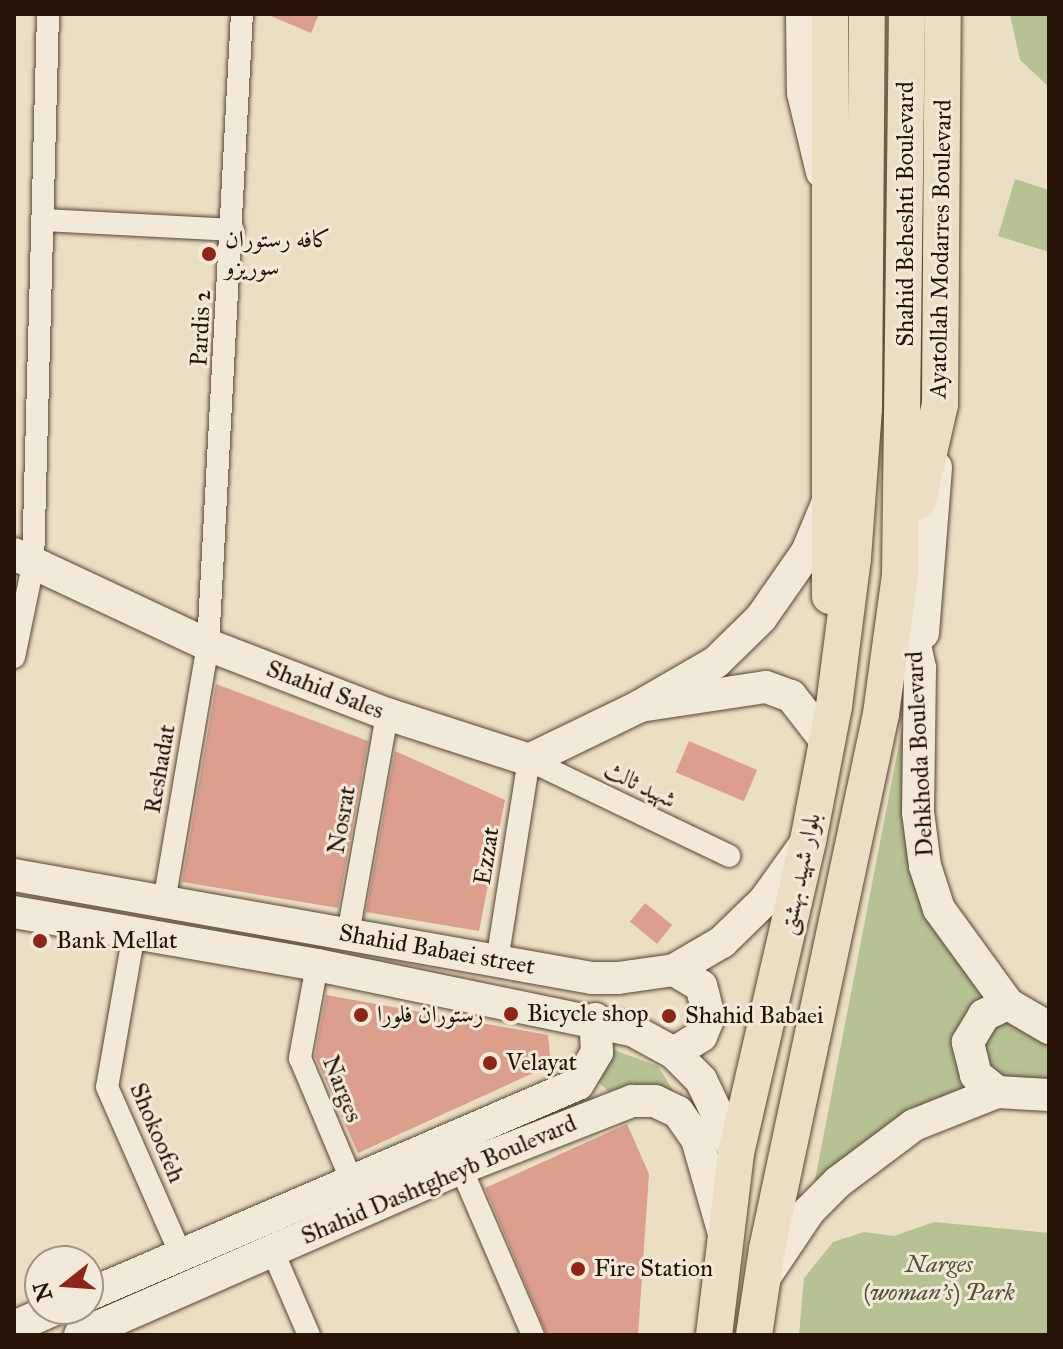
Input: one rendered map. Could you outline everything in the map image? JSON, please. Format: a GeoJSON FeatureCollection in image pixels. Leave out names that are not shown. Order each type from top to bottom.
{"type":"FeatureCollection","features":[{"type":"Feature","properties":{"kind":"main road"},"geometry":{"type":"LineString","coordinates":[[802,14],[803,93],[829,199]]}},
{"type":"Feature","properties":{"kind":"main road"},"geometry":{"type":"LineString","coordinates":[[830,14],[827,504],[834,706]]}},
{"type":"Feature","properties":{"kind":"main road","name":"بلوار شهید بهشتی"},"geometry":{"type":"LineString","coordinates":[[714,1335],[736,1153],[808,841],[834,706],[853,558],[864,409],[867,14]]}},
{"type":"Feature","properties":{"kind":"main road","name":"بلوار شهید بهشتی"},"geometry":{"type":"LineString","coordinates":[[755,1333],[762,1281],[881,714],[900,576],[907,14]]}},
{"type":"Feature","properties":{"kind":"main road","name":"Ayatollah Modarres Boulevard"},"geometry":{"type":"LineString","coordinates":[[900,576],[940,404],[943,14]]}},
{"type":"Feature","properties":{"kind":"main road"},"geometry":{"type":"LineString","coordinates":[[920,668],[940,404]]}},
{"type":"Feature","properties":{"kind":"main road"},"geometry":{"type":"LineString","coordinates":[[529,760],[640,706],[716,662],[761,618],[807,552],[827,504]]}},
{"type":"Feature","properties":{"kind":"main road","name":"Shahid Sales"},"geometry":{"type":"LineString","coordinates":[[23,559],[208,645],[387,714],[529,760]]}},
{"type":"Feature","properties":{"kind":"main road","name":"Dehkhoda Boulevard"},"geometry":{"type":"LineString","coordinates":[[900,576],[920,668],[918,812],[925,866],[946,924],[1008,1004],[1049,1028]]}},
{"type":"Feature","properties":{"kind":"main road"},"geometry":{"type":"LineString","coordinates":[[640,706],[766,687],[791,696],[827,742]]}},
{"type":"Feature","properties":{"kind":"main road","name":"Shahid Babaei street"},"geometry":{"type":"LineString","coordinates":[[14,875],[592,978],[674,970],[722,942],[765,900],[808,841]]}},
{"type":"Feature","properties":{"kind":"main road","name":"Shahid Babaei street"},"geometry":{"type":"LineString","coordinates":[[14,912],[317,965],[595,1019],[632,1030],[674,1053],[701,1080],[736,1153]]}},
{"type":"Feature","properties":{"kind":"main road"},"geometry":{"type":"LineString","coordinates":[[674,970],[701,986],[709,1017],[693,1044],[674,1053]]}},
{"type":"Feature","properties":{"kind":"main road"},"geometry":{"type":"LineString","coordinates":[[997,1092],[976,1075],[968,1042],[984,1015],[1008,1004]]}},
{"type":"Feature","properties":{"kind":"main road","name":"Shahid Dashtgheyb Boulevard"},"geometry":{"type":"LineString","coordinates":[[104,1288],[578,1084],[597,1052],[595,1019]]}},
{"type":"Feature","properties":{"kind":"main road"},"geometry":{"type":"LineString","coordinates":[[578,1084],[592,1094],[596,1112]]}},
{"type":"Feature","properties":{"kind":"main road"},"geometry":{"type":"LineString","coordinates":[[762,1281],[809,1211],[844,1176],[914,1125],[997,1092],[1049,1095]]}},
{"type":"Feature","properties":{"kind":"main road","name":"Shahid Dashtgheyb Boulevard"},"geometry":{"type":"LineString","coordinates":[[80,1335],[115,1328],[273,1252],[461,1168],[596,1112],[632,1101],[655,1101],[678,1112],[697,1139],[724,1236]]}},
{"type":"Feature","properties":{"kind":"main road"},"geometry":{"type":"LineString","coordinates":[[704,1335],[724,1236]]}},
{"type":"Feature","properties":{"kind":"street"},"geometry":{"type":"LineString","coordinates":[[14,657],[45,220],[48,14]]}},
{"type":"Feature","properties":{"kind":"street","name":"Pardis 2"},"geometry":{"type":"LineString","coordinates":[[208,645],[233,230],[242,14]]}},
{"type":"Feature","properties":{"kind":"street"},"geometry":{"type":"LineString","coordinates":[[45,220],[233,230]]}},
{"type":"Feature","properties":{"kind":"street","name":"Reshadat"},"geometry":{"type":"LineString","coordinates":[[164,902],[208,645]]}},
{"type":"Feature","properties":{"kind":"street","name":"Nosrat"},"geometry":{"type":"LineString","coordinates":[[348,934],[387,714]]}},
{"type":"Feature","properties":{"kind":"street","name":"شهید ثالث"},"geometry":{"type":"LineString","coordinates":[[529,760],[729,856]]}},
{"type":"Feature","properties":{"kind":"street","name":"Ezzat"},"geometry":{"type":"LineString","coordinates":[[497,961],[529,760]]}},
{"type":"Feature","properties":{"kind":"street","name":"Shokoofeh"},"geometry":{"type":"LineString","coordinates":[[134,933],[107,1087],[181,1255]]}},
{"type":"Feature","properties":{"kind":"street","name":"Narges"},"geometry":{"type":"LineString","coordinates":[[317,965],[300,1058],[352,1182]]}},
{"type":"Feature","properties":{"kind":"street"},"geometry":{"type":"LineString","coordinates":[[461,1168],[533,1335]]}},
{"type":"Feature","properties":{"kind":"street"},"geometry":{"type":"LineString","coordinates":[[273,1252],[309,1335]]}},
{"type":"Feature","properties":{"kind":"green space"},"geometry":{"type":"Polygon","coordinates":[[[1010,14],[1049,14],[1049,87],[1020,60],[1010,14]]]}},
{"type":"Feature","properties":{"kind":"green space"},"geometry":{"type":"Polygon","coordinates":[[[1015,179],[1049,190],[1049,252],[998,236],[1015,179]]]}},
{"type":"Feature","properties":{"kind":"green space"},"geometry":{"type":"Polygon","coordinates":[[[920,668],[939,909],[1049,1028],[1049,1095],[914,1125],[809,1211],[902,728],[920,668]]]}},
{"type":"Feature","properties":{"kind":"green space"},"geometry":{"type":"Polygon","coordinates":[[[606,1047],[658,1066],[677,1097],[633,1086],[608,1091],[595,1079],[606,1047]]]}},
{"type":"Feature","properties":{"kind":"green space","name":"Narges (woman's) Park"},"geometry":{"type":"Polygon","coordinates":[[[934,1222],[1049,1233],[1049,1335],[799,1335],[804,1278],[833,1242],[864,1232],[894,1236],[934,1222]]]}},
{"type":"Feature","properties":{"kind":"building"},"geometry":{"type":"Polygon","coordinates":[[[266,14],[319,14],[311,33],[266,14]]]}},
{"type":"Feature","properties":{"kind":"building"},"geometry":{"type":"Polygon","coordinates":[[[216,684],[368,741],[338,908],[182,882],[216,684]]]}},
{"type":"Feature","properties":{"kind":"building"},"geometry":{"type":"Polygon","coordinates":[[[689,741],[757,770],[744,801],[676,772],[689,741]]]}},
{"type":"Feature","properties":{"kind":"building"},"geometry":{"type":"Polygon","coordinates":[[[395,751],[505,800],[479,931],[366,912],[395,751]]]}},
{"type":"Feature","properties":{"kind":"building"},"geometry":{"type":"Polygon","coordinates":[[[645,903],[672,925],[657,944],[630,922],[645,903]]]}},
{"type":"Feature","properties":{"kind":"building"},"geometry":{"type":"Polygon","coordinates":[[[326,995],[548,1035],[551,1065],[358,1153],[315,1056],[326,995]]]}},
{"type":"Feature","properties":{"kind":"building","name":"Fire Station"},"geometry":{"type":"Polygon","coordinates":[[[627,1124],[649,1174],[638,1335],[547,1335],[485,1188],[627,1124]]]}},
{"type":"Feature","properties":{"kind":"place","name":"کافه رستوران سوریزو"},"geometry":{"type":"Point","coordinates":[209,254]}},
{"type":"Feature","properties":{"kind":"place","name":"Bank Mellat"},"geometry":{"type":"Point","coordinates":[40,941]}},
{"type":"Feature","properties":{"kind":"place","name":"Bicycle shop"},"geometry":{"type":"Point","coordinates":[511,1014]}},
{"type":"Feature","properties":{"kind":"place","name":"رستوران فلورا"},"geometry":{"type":"Point","coordinates":[361,1015]}},
{"type":"Feature","properties":{"kind":"place","name":"Shahid Babaei"},"geometry":{"type":"Point","coordinates":[669,1016]}},
{"type":"Feature","properties":{"kind":"place","name":"Velayat"},"geometry":{"type":"Point","coordinates":[490,1063]}},
{"type":"Feature","properties":{"kind":"place","name":"Fire Station"},"geometry":{"type":"Point","coordinates":[578,1269]}}]}
